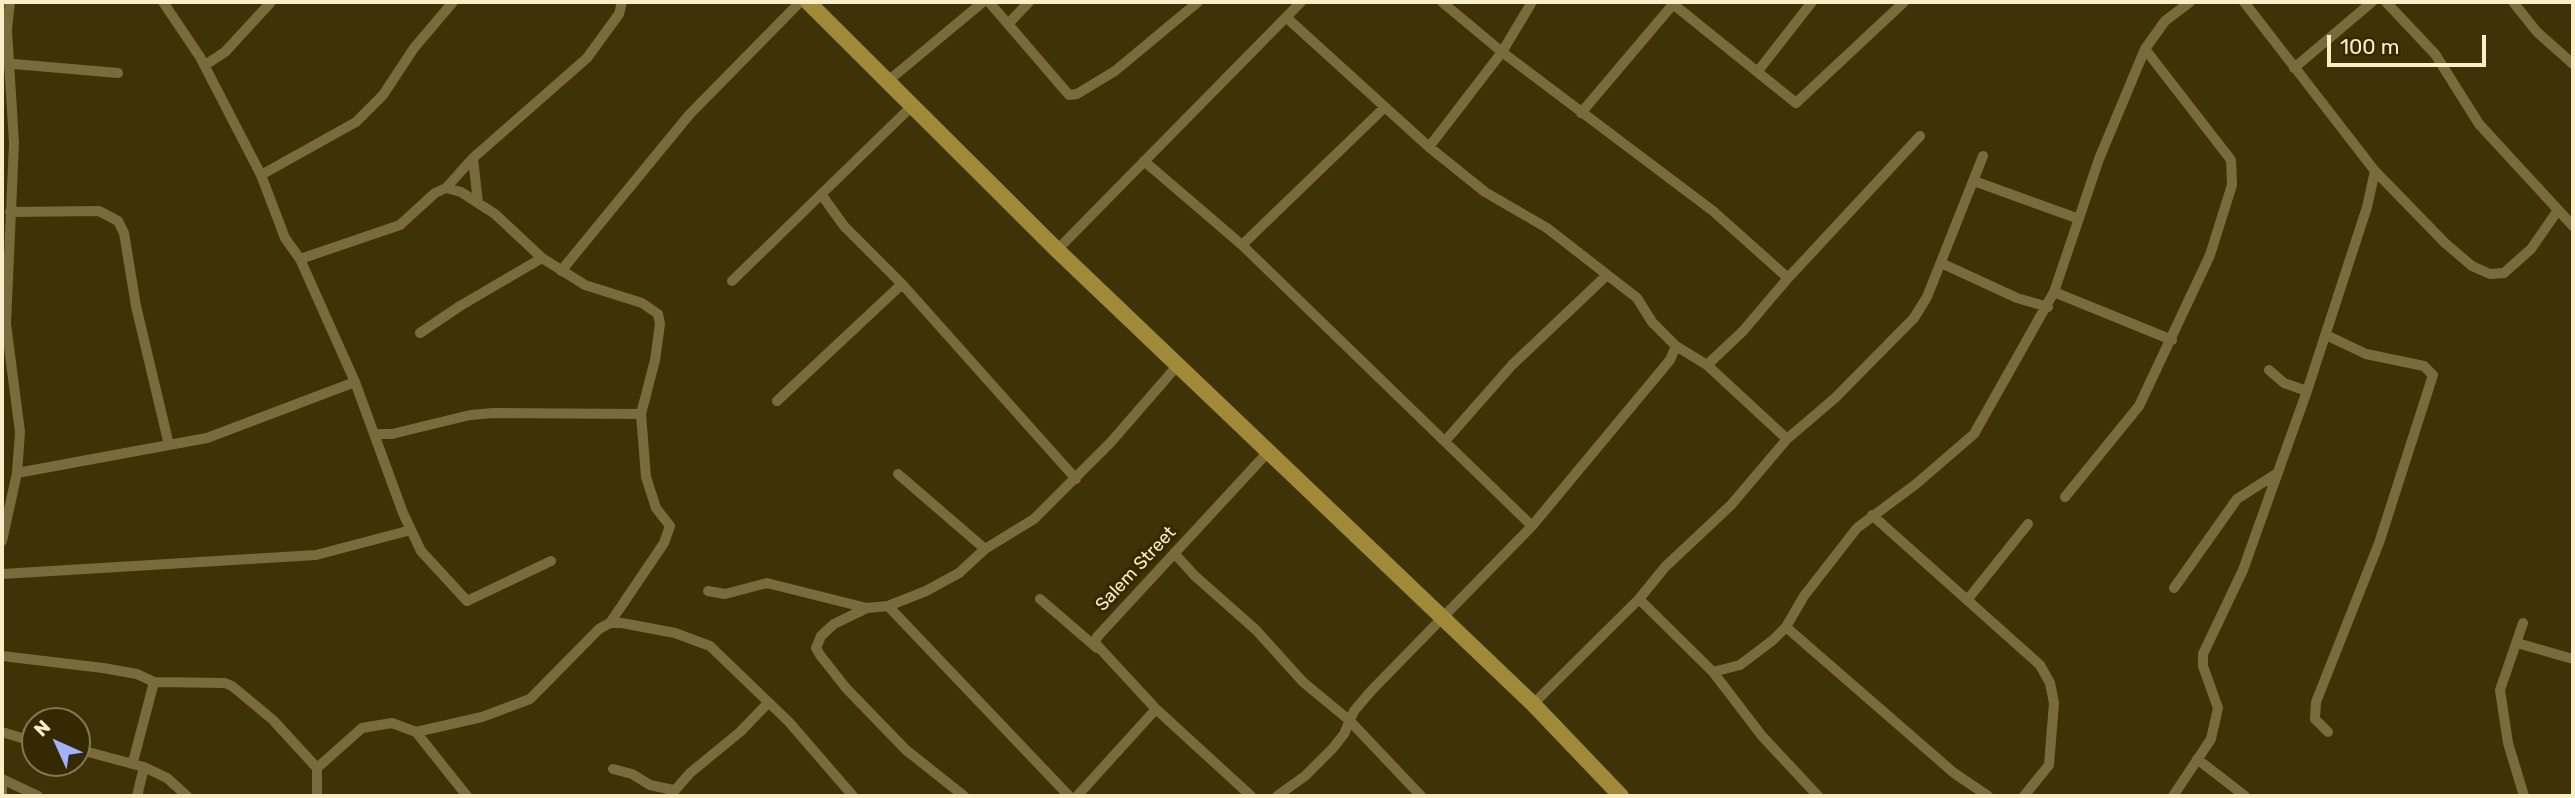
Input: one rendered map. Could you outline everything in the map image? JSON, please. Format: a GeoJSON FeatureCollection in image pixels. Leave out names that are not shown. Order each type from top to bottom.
{"type":"FeatureCollection","features":[{"type":"Feature","properties":{"kind":"street"},"geometry":{"type":"LineString","coordinates":[[2,541],[4,510],[18,472],[20,432],[6,324],[14,143],[6,64],[10,2]]}},
{"type":"Feature","properties":{"kind":"street"},"geometry":{"type":"LineString","coordinates":[[163,2],[205,65],[261,175],[285,238],[300,259],[355,382],[421,551],[467,601],[551,561]]}},
{"type":"Feature","properties":{"kind":"street"},"geometry":{"type":"LineString","coordinates":[[205,65],[239,39],[271,2]]}},
{"type":"Feature","properties":{"kind":"street"},"geometry":{"type":"LineString","coordinates":[[261,175],[356,122],[383,95],[414,48],[453,2]]}},
{"type":"Feature","properties":{"kind":"street"},"geometry":{"type":"LineString","coordinates":[[300,259],[400,225],[435,194],[446,188],[473,158],[587,58],[619,14],[622,2]]}},
{"type":"Feature","properties":{"kind":"street"},"geometry":{"type":"LineString","coordinates":[[561,271],[689,115],[730,71],[754,53],[800,2]]}},
{"type":"Feature","properties":{"kind":"street"},"geometry":{"type":"LineString","coordinates":[[808,2],[1057,250],[1533,704],[1621,796]]}},
{"type":"Feature","properties":{"kind":"street"},"geometry":{"type":"LineString","coordinates":[[888,81],[983,2]]}},
{"type":"Feature","properties":{"kind":"street"},"geometry":{"type":"LineString","coordinates":[[989,2],[1069,95],[1077,94],[1115,71],[1198,2]]}},
{"type":"Feature","properties":{"kind":"street"},"geometry":{"type":"LineString","coordinates":[[1009,23],[1030,2]]}},
{"type":"Feature","properties":{"kind":"street"},"geometry":{"type":"LineString","coordinates":[[1057,250],[1301,2]]}},
{"type":"Feature","properties":{"kind":"street"},"geometry":{"type":"LineString","coordinates":[[1442,2],[1581,113],[1713,211],[1788,278]]}},
{"type":"Feature","properties":{"kind":"street"},"geometry":{"type":"LineString","coordinates":[[1429,148],[1502,52],[1532,2]]}},
{"type":"Feature","properties":{"kind":"street"},"geometry":{"type":"LineString","coordinates":[[1758,71],[1812,2]]}},
{"type":"Feature","properties":{"kind":"street"},"geometry":{"type":"LineString","coordinates":[[1581,113],[1674,3],[1796,103],[1904,2]]}},
{"type":"Feature","properties":{"kind":"street"},"geometry":{"type":"LineString","coordinates":[[1713,673],[1740,665],[1786,627],[1840,548],[1872,515],[1916,484],[1974,434],[2048,307],[2110,131],[2145,49],[2165,21],[2190,2]]}},
{"type":"Feature","properties":{"kind":"street"},"geometry":{"type":"LineString","coordinates":[[2244,2],[2375,171],[2445,243],[2472,266],[2490,274],[2504,273],[2531,250],[2558,210]]}},
{"type":"Feature","properties":{"kind":"street"},"geometry":{"type":"LineString","coordinates":[[2294,68],[2371,2]]}},
{"type":"Feature","properties":{"kind":"street"},"geometry":{"type":"LineString","coordinates":[[2386,2],[2435,54],[2479,124],[2573,226]]}},
{"type":"Feature","properties":{"kind":"street"},"geometry":{"type":"LineString","coordinates":[[2514,2],[2537,32],[2573,64]]}},
{"type":"Feature","properties":{"kind":"street"},"geometry":{"type":"LineString","coordinates":[[1287,18],[1429,148],[1485,192],[1548,228],[1637,298],[1652,322],[1676,346],[1707,365],[1787,439]]}},
{"type":"Feature","properties":{"kind":"street"},"geometry":{"type":"LineString","coordinates":[[2065,497],[2139,406],[2210,255],[2234,171],[2231,160],[2145,49]]}},
{"type":"Feature","properties":{"kind":"street"},"geometry":{"type":"LineString","coordinates":[[6,64],[118,73]]}},
{"type":"Feature","properties":{"kind":"street"},"geometry":{"type":"LineString","coordinates":[[732,281],[912,106]]}},
{"type":"Feature","properties":{"kind":"street"},"geometry":{"type":"LineString","coordinates":[[1242,245],[1384,108]]}},
{"type":"Feature","properties":{"kind":"street"},"geometry":{"type":"LineString","coordinates":[[1707,365],[1743,331],[1788,278],[1920,136]]}},
{"type":"Feature","properties":{"kind":"street"},"geometry":{"type":"LineString","coordinates":[[1533,704],[1639,599],[1665,567],[1731,505],[1787,439],[1835,398],[1913,318],[1927,297],[1983,156]]}},
{"type":"Feature","properties":{"kind":"street"},"geometry":{"type":"LineString","coordinates":[[473,158],[478,203]]}},
{"type":"Feature","properties":{"kind":"street"},"geometry":{"type":"LineString","coordinates":[[1144,161],[1242,245],[1532,526]]}},
{"type":"Feature","properties":{"kind":"street"},"geometry":{"type":"LineString","coordinates":[[2172,796],[2210,739],[2217,708],[2203,666],[2203,654],[2243,570],[2307,391],[2367,208],[2375,171]]}},
{"type":"Feature","properties":{"kind":"street"},"geometry":{"type":"LineString","coordinates":[[1973,181],[2079,219]]}},
{"type":"Feature","properties":{"kind":"street"},"geometry":{"type":"LineString","coordinates":[[416,732],[482,717],[530,699],[599,629],[610,623],[664,543],[670,526],[656,508],[646,477],[641,414],[655,360],[660,324],[658,314],[642,303],[585,285],[561,271],[542,258],[495,214],[461,192],[446,188]]}},
{"type":"Feature","properties":{"kind":"street"},"geometry":{"type":"LineString","coordinates":[[821,194],[844,226],[902,284],[1076,479]]}},
{"type":"Feature","properties":{"kind":"street"},"geometry":{"type":"LineString","coordinates":[[10,212],[99,211],[118,221],[124,233],[136,306],[169,445]]}},
{"type":"Feature","properties":{"kind":"street"},"geometry":{"type":"LineString","coordinates":[[420,333],[542,258]]}},
{"type":"Feature","properties":{"kind":"street"},"geometry":{"type":"LineString","coordinates":[[1941,263],[2017,298],[2048,307]]}},
{"type":"Feature","properties":{"kind":"street"},"geometry":{"type":"LineString","coordinates":[[1446,440],[1512,365],[1606,275]]}},
{"type":"Feature","properties":{"kind":"street"},"geometry":{"type":"LineString","coordinates":[[777,401],[902,284]]}},
{"type":"Feature","properties":{"kind":"street"},"geometry":{"type":"LineString","coordinates":[[2054,292],[2172,340]]}},
{"type":"Feature","properties":{"kind":"street"},"geometry":{"type":"LineString","coordinates":[[2326,335],[2366,354],[2424,366],[2433,375],[2378,543],[2316,702],[2315,719],[2328,732]]}},
{"type":"Feature","properties":{"kind":"street"},"geometry":{"type":"LineString","coordinates":[[1277,796],[1305,775],[1333,748],[1344,734],[1349,720],[1371,691],[1532,526],[1670,360],[1676,346]]}},
{"type":"Feature","properties":{"kind":"street"},"geometry":{"type":"LineString","coordinates":[[708,591],[725,594],[767,583],[809,596],[867,608],[888,606],[926,591],[959,573],[985,548],[1034,519],[1076,479],[1177,366]]}},
{"type":"Feature","properties":{"kind":"street"},"geometry":{"type":"LineString","coordinates":[[2269,370],[2284,383],[2307,391]]}},
{"type":"Feature","properties":{"kind":"street"},"geometry":{"type":"LineString","coordinates":[[18,472],[207,438],[355,382]]}},
{"type":"Feature","properties":{"kind":"street"},"geometry":{"type":"LineString","coordinates":[[374,435],[392,434],[470,415],[493,413],[641,414]]}},
{"type":"Feature","properties":{"kind":"street","name":"Salem Street"},"geometry":{"type":"LineString","coordinates":[[1099,650],[1095,643],[1097,637],[1268,452]]}},
{"type":"Feature","properties":{"kind":"street"},"geometry":{"type":"LineString","coordinates":[[898,474],[985,548]]}},
{"type":"Feature","properties":{"kind":"street"},"geometry":{"type":"LineString","coordinates":[[2174,587],[2237,499],[2276,474]]}},
{"type":"Feature","properties":{"kind":"street"},"geometry":{"type":"LineString","coordinates":[[1872,515],[2039,665],[2050,683],[2054,702],[2049,765],[2024,796]]}},
{"type":"Feature","properties":{"kind":"street"},"geometry":{"type":"LineString","coordinates":[[1968,599],[2028,524]]}},
{"type":"Feature","properties":{"kind":"street"},"geometry":{"type":"LineString","coordinates":[[2,573],[316,555],[411,530]]}},
{"type":"Feature","properties":{"kind":"street"},"geometry":{"type":"LineString","coordinates":[[1174,553],[1195,576],[1256,630],[1303,681],[1349,720],[1421,796]]}},
{"type":"Feature","properties":{"kind":"street"},"geometry":{"type":"LineString","coordinates":[[1040,599],[1099,650],[1156,709],[1251,796]]}},
{"type":"Feature","properties":{"kind":"street"},"geometry":{"type":"LineString","coordinates":[[1639,599],[1713,673],[1762,736],[1818,796]]}},
{"type":"Feature","properties":{"kind":"street"},"geometry":{"type":"LineString","coordinates":[[888,606],[1069,796]]}},
{"type":"Feature","properties":{"kind":"street"},"geometry":{"type":"LineString","coordinates":[[867,608],[834,624],[821,636],[816,648],[820,656],[846,688],[906,750],[964,796]]}},
{"type":"Feature","properties":{"kind":"street"},"geometry":{"type":"LineString","coordinates":[[610,623],[675,634],[710,646],[789,722],[853,796]]}},
{"type":"Feature","properties":{"kind":"street"},"geometry":{"type":"LineString","coordinates":[[2523,623],[2500,690],[2508,743],[2524,796]]}},
{"type":"Feature","properties":{"kind":"street"},"geometry":{"type":"LineString","coordinates":[[1786,627],[1954,773],[1988,796]]}},
{"type":"Feature","properties":{"kind":"street"},"geometry":{"type":"LineString","coordinates":[[2517,643],[2573,659]]}},
{"type":"Feature","properties":{"kind":"street"},"geometry":{"type":"LineString","coordinates":[[2,656],[103,667],[137,674],[154,682],[225,683],[232,686],[273,720],[317,768],[317,796]]}},
{"type":"Feature","properties":{"kind":"street"},"geometry":{"type":"LineString","coordinates":[[133,762],[154,682]]}},
{"type":"Feature","properties":{"kind":"street"},"geometry":{"type":"LineString","coordinates":[[613,769],[632,774],[650,785],[672,793],[768,703]]}},
{"type":"Feature","properties":{"kind":"street"},"geometry":{"type":"LineString","coordinates":[[1077,796],[1156,709]]}},
{"type":"Feature","properties":{"kind":"street"},"geometry":{"type":"LineString","coordinates":[[317,768],[362,728],[392,723],[416,732],[467,796]]}},
{"type":"Feature","properties":{"kind":"street"},"geometry":{"type":"LineString","coordinates":[[2,732],[21,738]]}},
{"type":"Feature","properties":{"kind":"street"},"geometry":{"type":"LineString","coordinates":[[91,752],[144,767],[167,778],[187,796]]}},
{"type":"Feature","properties":{"kind":"street"},"geometry":{"type":"LineString","coordinates":[[2197,759],[2245,796]]}},
{"type":"Feature","properties":{"kind":"street"},"geometry":{"type":"LineString","coordinates":[[137,796],[144,767]]}},
{"type":"Feature","properties":{"kind":"street"},"geometry":{"type":"LineString","coordinates":[[2,779],[38,796]]}},
{"type":"Feature","properties":{"kind":"street"},"geometry":{"type":"LineString","coordinates":[[2,787],[2,796]]}}]}
